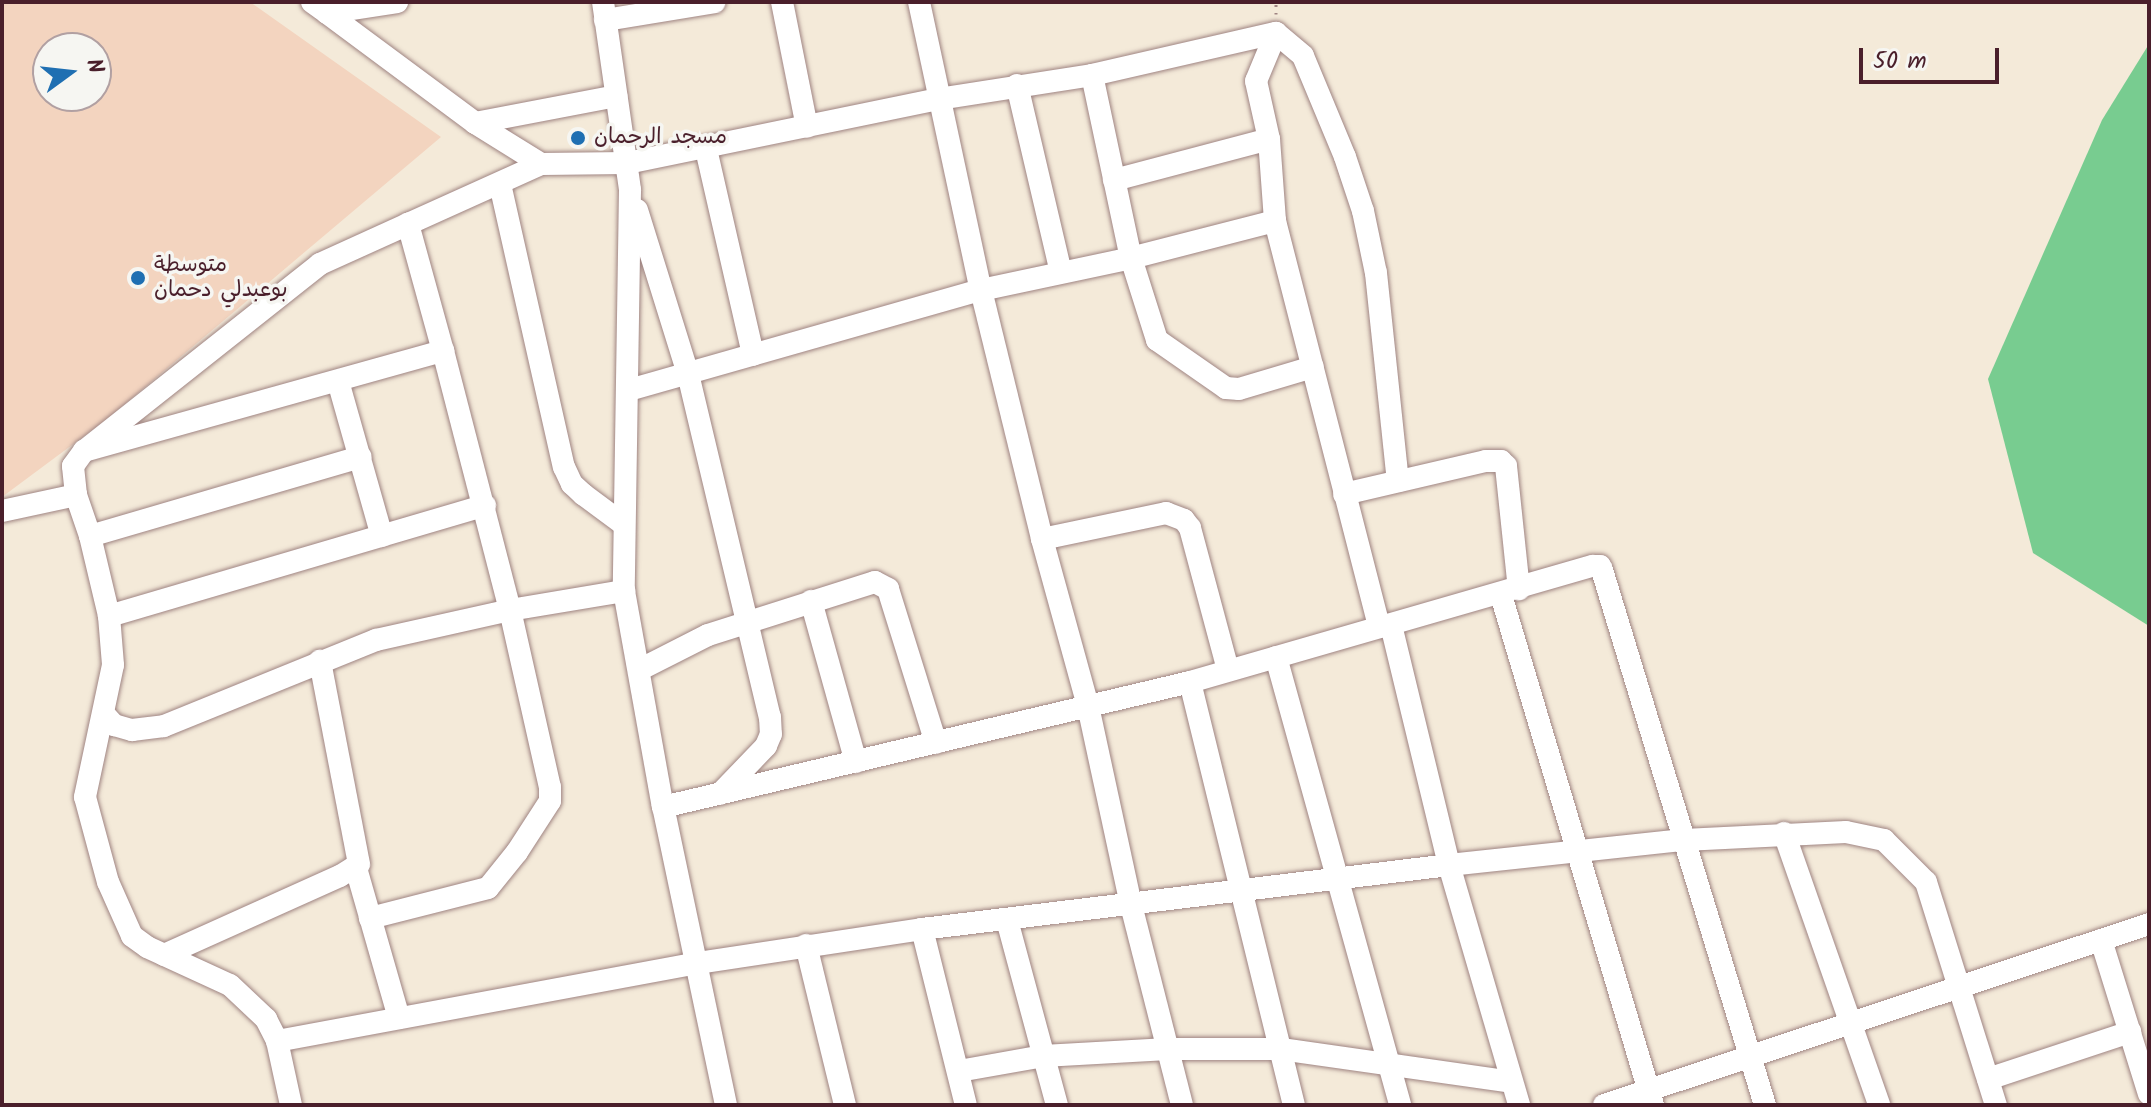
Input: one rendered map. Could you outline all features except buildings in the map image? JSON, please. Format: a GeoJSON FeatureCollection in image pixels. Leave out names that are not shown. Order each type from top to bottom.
{"type":"FeatureCollection","features":[{"type":"Feature","properties":{"kind":"street"},"geometry":{"type":"LineString","coordinates":[[320,7],[397,2]]}},
{"type":"Feature","properties":{"kind":"street"},"geometry":{"type":"LineString","coordinates":[[715,2],[615,10],[616,96],[630,190],[624,591],[663,807],[726,1105]]}},
{"type":"Feature","properties":{"kind":"street"},"geometry":{"type":"LineString","coordinates":[[782,2],[807,127]]}},
{"type":"Feature","properties":{"kind":"street"},"geometry":{"type":"LineString","coordinates":[[919,2],[981,290],[1042,539],[1088,706],[1131,905],[1182,1105]]}},
{"type":"Feature","properties":{"kind":"street"},"geometry":{"type":"LineString","coordinates":[[320,7],[475,123],[541,164]]}},
{"type":"Feature","properties":{"kind":"street"},"geometry":{"type":"LineString","coordinates":[[291,1105],[277,1041],[266,1019],[230,985],[164,955],[132,936],[108,882],[85,797],[113,665],[109,616],[90,536],[76,495],[73,466],[84,451],[320,264],[541,164],[627,163],[706,149],[939,99],[1092,75],[1276,33]]}},
{"type":"Feature","properties":{"kind":"street"},"geometry":{"type":"LineString","coordinates":[[1276,33],[1256,81],[1269,139],[1275,221],[1344,494],[1385,626],[1449,865],[1519,1105]]}},
{"type":"Feature","properties":{"kind":"street"},"geometry":{"type":"LineString","coordinates":[[1276,33],[1303,56],[1345,157],[1363,211],[1376,273],[1398,481]]}},
{"type":"Feature","properties":{"kind":"street"},"geometry":{"type":"LineString","coordinates":[[1092,75],[1131,258],[1157,340],[1219,384],[1239,389],[1313,367]]}},
{"type":"Feature","properties":{"kind":"street"},"geometry":{"type":"LineString","coordinates":[[1017,85],[1061,272]]}},
{"type":"Feature","properties":{"kind":"street"},"geometry":{"type":"LineString","coordinates":[[475,123],[616,96]]}},
{"type":"Feature","properties":{"kind":"street"},"geometry":{"type":"LineString","coordinates":[[1114,180],[1269,139]]}},
{"type":"Feature","properties":{"kind":"street"},"geometry":{"type":"LineString","coordinates":[[706,149],[753,355]]}},
{"type":"Feature","properties":{"kind":"street"},"geometry":{"type":"LineString","coordinates":[[500,184],[564,467],[572,484],[623,524]]}},
{"type":"Feature","properties":{"kind":"street"},"geometry":{"type":"LineString","coordinates":[[630,190],[688,374],[748,622],[771,734],[766,746],[720,794]]}},
{"type":"Feature","properties":{"kind":"street"},"geometry":{"type":"LineString","coordinates":[[629,390],[981,290],[1131,258],[1275,221]]}},
{"type":"Feature","properties":{"kind":"street"},"geometry":{"type":"LineString","coordinates":[[370,918],[488,888],[548,808],[550,787],[485,505],[408,224]]}},
{"type":"Feature","properties":{"kind":"street"},"geometry":{"type":"LineString","coordinates":[[84,451],[443,351]]}},
{"type":"Feature","properties":{"kind":"street"},"geometry":{"type":"LineString","coordinates":[[338,381],[382,536]]}},
{"type":"Feature","properties":{"kind":"street"},"geometry":{"type":"LineString","coordinates":[[90,536],[361,457]]}},
{"type":"Feature","properties":{"kind":"street"},"geometry":{"type":"LineString","coordinates":[[1344,494],[1486,461],[1501,461],[1506,466],[1510,592],[1578,852],[1651,1098]]}},
{"type":"Feature","properties":{"kind":"street"},"geometry":{"type":"LineString","coordinates":[[2,511],[76,495]]}},
{"type":"Feature","properties":{"kind":"street"},"geometry":{"type":"LineString","coordinates":[[109,616],[485,505]]}},
{"type":"Feature","properties":{"kind":"street"},"geometry":{"type":"LineString","coordinates":[[1042,539],[1166,513],[1184,520],[1190,528],[1228,670]]}},
{"type":"Feature","properties":{"kind":"street"},"geometry":{"type":"LineString","coordinates":[[663,807],[1190,682],[1600,566],[1765,1105]]}},
{"type":"Feature","properties":{"kind":"street"},"geometry":{"type":"LineString","coordinates":[[639,670],[678,648],[748,622],[875,582],[888,589],[936,743]]}},
{"type":"Feature","properties":{"kind":"street"},"geometry":{"type":"LineString","coordinates":[[104,714],[114,725],[132,730],[164,726],[376,640],[510,610],[624,591]]}},
{"type":"Feature","properties":{"kind":"street"},"geometry":{"type":"LineString","coordinates":[[811,601],[856,762]]}},
{"type":"Feature","properties":{"kind":"street"},"geometry":{"type":"LineString","coordinates":[[1276,657],[1400,1105]]}},
{"type":"Feature","properties":{"kind":"street"},"geometry":{"type":"LineString","coordinates":[[164,955],[359,864],[320,661]]}},
{"type":"Feature","properties":{"kind":"street"},"geometry":{"type":"LineString","coordinates":[[1190,682],[1294,1105]]}},
{"type":"Feature","properties":{"kind":"street"},"geometry":{"type":"LineString","coordinates":[[277,1041],[698,963],[922,929],[1242,893],[1449,865],[1684,840],[1846,832],[1884,840],[1905,857],[1926,882],[1996,1105]]}},
{"type":"Feature","properties":{"kind":"street"},"geometry":{"type":"LineString","coordinates":[[1784,833],[1879,1105]]}},
{"type":"Feature","properties":{"kind":"street"},"geometry":{"type":"LineString","coordinates":[[356,868],[399,1018]]}},
{"type":"Feature","properties":{"kind":"street"},"geometry":{"type":"LineString","coordinates":[[1007,920],[1057,1105]]}},
{"type":"Feature","properties":{"kind":"street"},"geometry":{"type":"LineString","coordinates":[[1604,1105],[1651,1098],[1750,1057],[2149,924]]}},
{"type":"Feature","properties":{"kind":"street"},"geometry":{"type":"LineString","coordinates":[[922,929],[966,1105]]}},
{"type":"Feature","properties":{"kind":"street"},"geometry":{"type":"LineString","coordinates":[[2101,940],[2149,1094]]}},
{"type":"Feature","properties":{"kind":"street"},"geometry":{"type":"LineString","coordinates":[[806,945],[845,1105]]}},
{"type":"Feature","properties":{"kind":"street"},"geometry":{"type":"LineString","coordinates":[[1988,1079],[2130,1032]]}},
{"type":"Feature","properties":{"kind":"street"},"geometry":{"type":"LineString","coordinates":[[959,1071],[1043,1056],[1168,1049],[1281,1049],[1512,1082]]}},
{"type":"Feature","properties":{"kind":"shaded area","name":"متوسطة بوعبدلي دحمان"},"geometry":{"type":"Polygon","coordinates":[[[2,2],[250,2],[441,137],[107,419],[2,497],[2,2]]]}},
{"type":"Feature","properties":{"kind":"green space"},"geometry":{"type":"Polygon","coordinates":[[[2149,44],[2149,626],[2033,553],[1988,379],[2102,120],[2149,44]]]}},
{"type":"Feature","properties":{"kind":"place","name":"مسجد الرحمان"},"geometry":{"type":"Point","coordinates":[578,138]}},
{"type":"Feature","properties":{"kind":"place","name":"متوسطة بوعبدلي دحمان"},"geometry":{"type":"Point","coordinates":[138,278]}}]}
